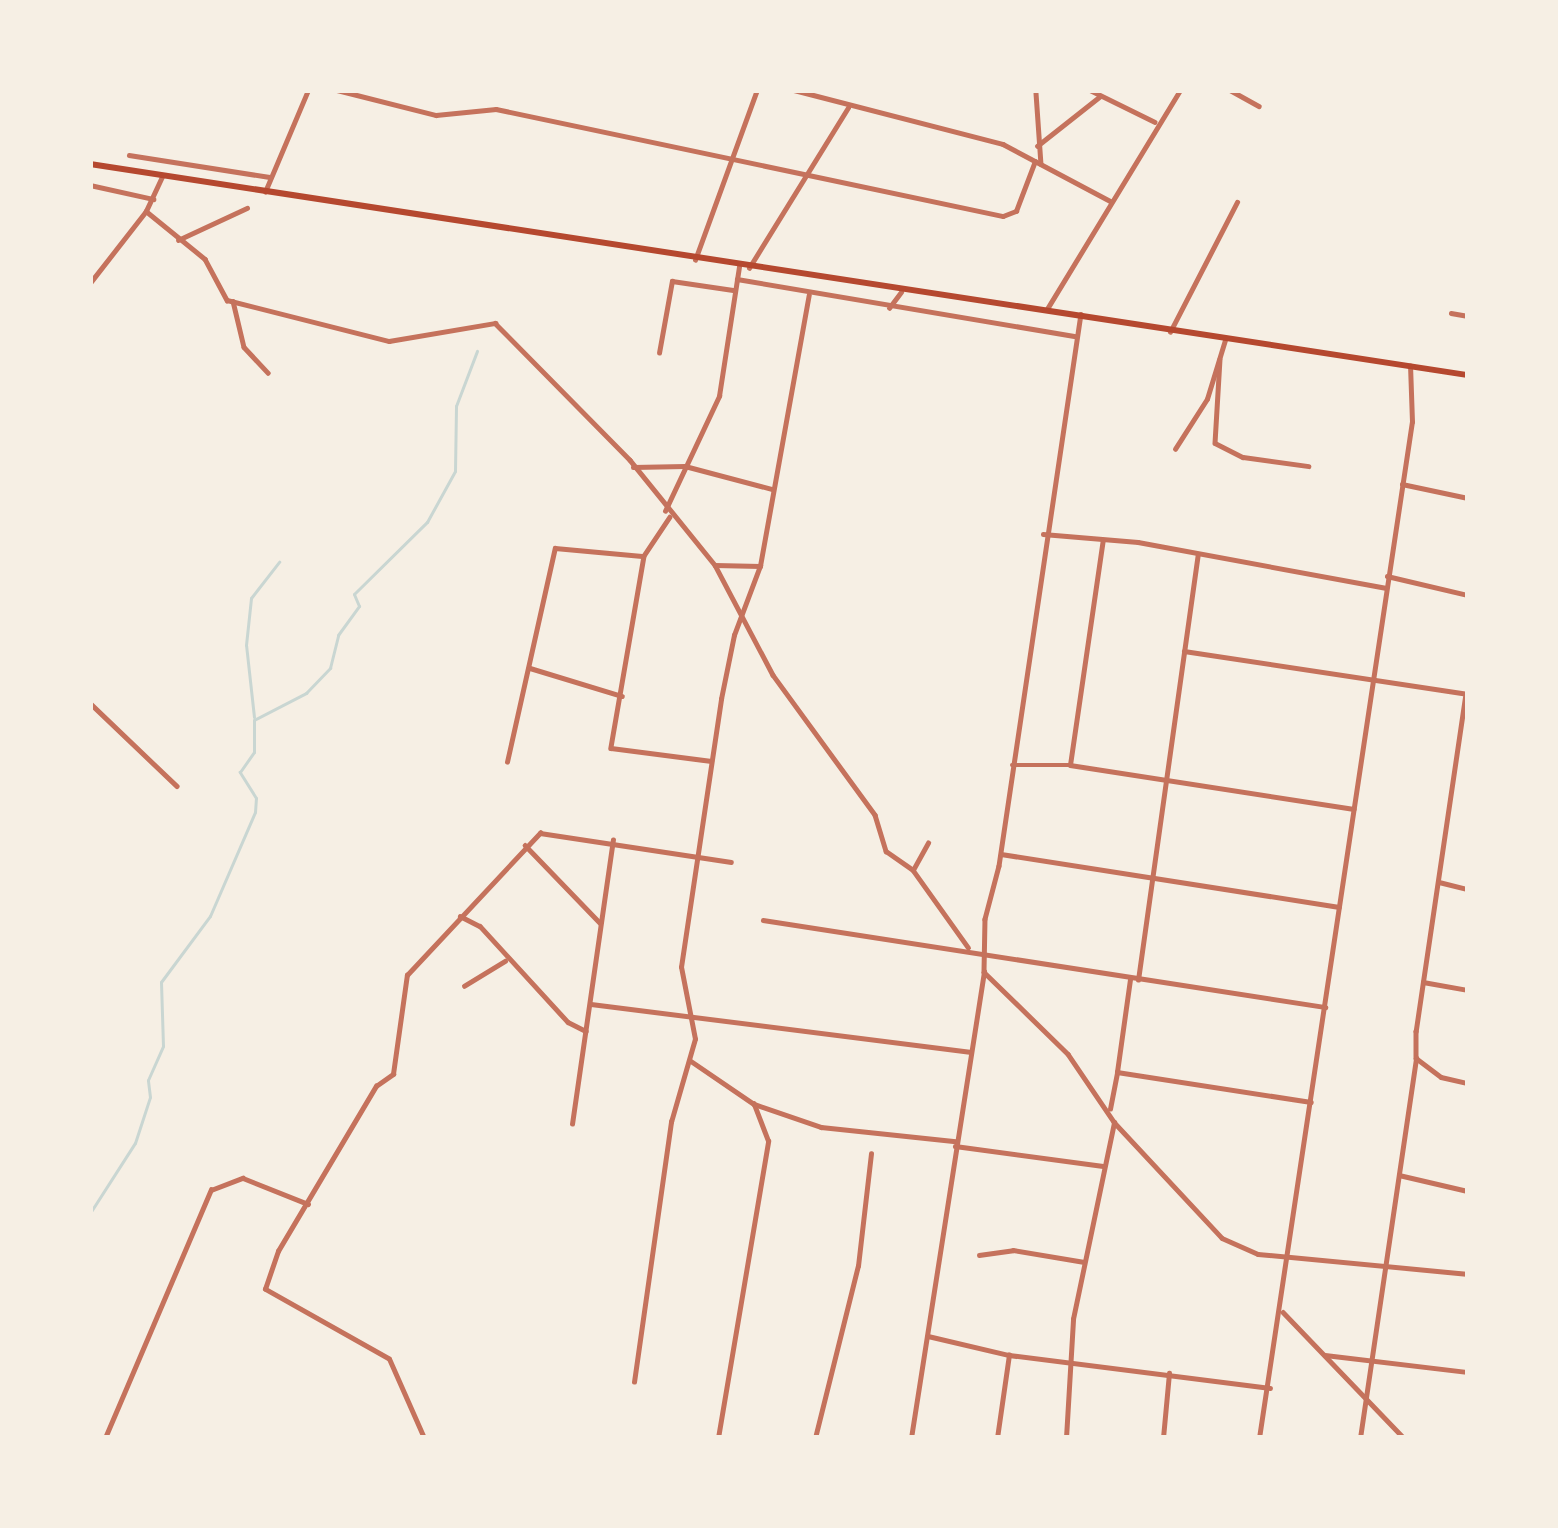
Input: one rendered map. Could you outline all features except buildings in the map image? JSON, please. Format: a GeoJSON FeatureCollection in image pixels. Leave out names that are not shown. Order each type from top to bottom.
{"type":"FeatureCollection","features":[{"type":"Feature","properties":{"kind":"highway"},"geometry":{"type":"LineString","coordinates":[[90,164],[901,292],[1047,308],[1170,332],[1468,375]]}},
{"type":"Feature","properties":{"kind":"street"},"geometry":{"type":"LineString","coordinates":[[265,191],[308,90]]}},
{"type":"Feature","properties":{"kind":"street"},"geometry":{"type":"LineString","coordinates":[[337,90],[436,115],[496,109],[729,154],[804,177],[1011,216],[1038,162],[1036,93]]}},
{"type":"Feature","properties":{"kind":"street"},"geometry":{"type":"LineString","coordinates":[[695,260],[729,154],[757,90]]}},
{"type":"Feature","properties":{"kind":"street"},"geometry":{"type":"LineString","coordinates":[[794,90],[848,108],[1004,144],[1110,201]]}},
{"type":"Feature","properties":{"kind":"street"},"geometry":{"type":"LineString","coordinates":[[1090,90],[1157,123]]}},
{"type":"Feature","properties":{"kind":"street"},"geometry":{"type":"LineString","coordinates":[[1047,308],[1180,90]]}},
{"type":"Feature","properties":{"kind":"street"},"geometry":{"type":"LineString","coordinates":[[1230,90],[1259,106]]}},
{"type":"Feature","properties":{"kind":"street"},"geometry":{"type":"LineString","coordinates":[[1037,146],[1100,97]]}},
{"type":"Feature","properties":{"kind":"street"},"geometry":{"type":"LineString","coordinates":[[749,268],[848,108]]}},
{"type":"Feature","properties":{"kind":"street"},"geometry":{"type":"LineString","coordinates":[[130,155],[269,177]]}},
{"type":"Feature","properties":{"kind":"street"},"geometry":{"type":"LineString","coordinates":[[90,283],[146,211],[162,176]]}},
{"type":"Feature","properties":{"kind":"street"},"geometry":{"type":"LineString","coordinates":[[90,185],[153,199]]}},
{"type":"Feature","properties":{"kind":"street"},"geometry":{"type":"LineString","coordinates":[[1170,332],[1237,202]]}},
{"type":"Feature","properties":{"kind":"street"},"geometry":{"type":"LineString","coordinates":[[178,240],[247,208]]}},
{"type":"Feature","properties":{"kind":"street"},"geometry":{"type":"LineString","coordinates":[[146,211],[205,259],[233,302],[244,347],[268,373]]}},
{"type":"Feature","properties":{"kind":"street"},"geometry":{"type":"LineString","coordinates":[[712,761],[611,748],[644,556],[668,514],[718,396],[739,267]]}},
{"type":"Feature","properties":{"kind":"street"},"geometry":{"type":"LineString","coordinates":[[737,279],[809,295],[1075,336]]}},
{"type":"Feature","properties":{"kind":"street"},"geometry":{"type":"LineString","coordinates":[[659,353],[672,281],[734,290]]}},
{"type":"Feature","properties":{"kind":"street"},"geometry":{"type":"LineString","coordinates":[[890,308],[901,292]]}},
{"type":"Feature","properties":{"kind":"street"},"geometry":{"type":"LineString","coordinates":[[634,1382],[671,1122],[690,1060],[695,1016],[681,976],[712,761],[740,614],[760,566],[809,295]]}},
{"type":"Feature","properties":{"kind":"street"},"geometry":{"type":"LineString","coordinates":[[233,302],[389,341],[460,334],[491,321],[633,466],[668,514],[715,565],[773,676],[874,815],[886,851],[913,870],[968,947]]}},
{"type":"Feature","properties":{"kind":"street"},"geometry":{"type":"LineString","coordinates":[[1451,313],[1468,316]]}},
{"type":"Feature","properties":{"kind":"street"},"geometry":{"type":"LineString","coordinates":[[911,1438],[984,972],[982,950],[1001,854],[1043,534],[1081,314]]}},
{"type":"Feature","properties":{"kind":"street"},"geometry":{"type":"LineString","coordinates":[[1175,449],[1207,399],[1225,340]]}},
{"type":"Feature","properties":{"kind":"street"},"geometry":{"type":"LineString","coordinates":[[1220,359],[1215,443],[1243,457],[1308,466]]}},
{"type":"Feature","properties":{"kind":"street"},"geometry":{"type":"LineString","coordinates":[[1259,1438],[1283,1312],[1402,484],[1410,366]]}},
{"type":"Feature","properties":{"kind":"street"},"geometry":{"type":"LineString","coordinates":[[633,466],[685,466],[772,489]]}},
{"type":"Feature","properties":{"kind":"street"},"geometry":{"type":"LineString","coordinates":[[1402,484],[1468,498]]}},
{"type":"Feature","properties":{"kind":"street"},"geometry":{"type":"LineString","coordinates":[[1043,534],[1385,587]]}},
{"type":"Feature","properties":{"kind":"street"},"geometry":{"type":"LineString","coordinates":[[1070,765],[1103,540]]}},
{"type":"Feature","properties":{"kind":"street"},"geometry":{"type":"LineString","coordinates":[[508,762],[555,548],[644,556]]}},
{"type":"Feature","properties":{"kind":"street"},"geometry":{"type":"LineString","coordinates":[[1109,1109],[1152,883],[1198,556]]}},
{"type":"Feature","properties":{"kind":"street"},"geometry":{"type":"LineString","coordinates":[[715,565],[760,566]]}},
{"type":"Feature","properties":{"kind":"street"},"geometry":{"type":"LineString","coordinates":[[1387,576],[1468,595]]}},
{"type":"Feature","properties":{"kind":"street"},"geometry":{"type":"LineString","coordinates":[[1184,651],[1467,694],[1360,1438]]}},
{"type":"Feature","properties":{"kind":"street"},"geometry":{"type":"LineString","coordinates":[[528,668],[622,697]]}},
{"type":"Feature","properties":{"kind":"street"},"geometry":{"type":"LineString","coordinates":[[90,703],[177,786]]}},
{"type":"Feature","properties":{"kind":"street"},"geometry":{"type":"LineString","coordinates":[[1012,765],[1070,765],[1167,785],[1354,809]]}},
{"type":"Feature","properties":{"kind":"street"},"geometry":{"type":"LineString","coordinates":[[1456,778],[1468,783]]}},
{"type":"Feature","properties":{"kind":"street"},"geometry":{"type":"LineString","coordinates":[[424,1438],[388,1360],[265,1289],[376,1086],[393,1074],[397,1004],[407,975],[540,833],[613,840],[731,862]]}},
{"type":"Feature","properties":{"kind":"street"},"geometry":{"type":"LineString","coordinates":[[572,1124],[613,840]]}},
{"type":"Feature","properties":{"kind":"street"},"geometry":{"type":"LineString","coordinates":[[913,870],[928,843]]}},
{"type":"Feature","properties":{"kind":"street"},"geometry":{"type":"LineString","coordinates":[[525,845],[601,924]]}},
{"type":"Feature","properties":{"kind":"street"},"geometry":{"type":"LineString","coordinates":[[1001,854],[1152,883],[1340,907]]}},
{"type":"Feature","properties":{"kind":"street"},"geometry":{"type":"LineString","coordinates":[[1439,882],[1468,889]]}},
{"type":"Feature","properties":{"kind":"street"},"geometry":{"type":"LineString","coordinates":[[460,916],[480,926],[507,959],[586,1031]]}},
{"type":"Feature","properties":{"kind":"street"},"geometry":{"type":"LineString","coordinates":[[763,920],[968,947],[1134,980],[1325,1006]]}},
{"type":"Feature","properties":{"kind":"street"},"geometry":{"type":"LineString","coordinates":[[464,986],[507,959]]}},
{"type":"Feature","properties":{"kind":"street"},"geometry":{"type":"LineString","coordinates":[[984,972],[1068,1054],[1114,1122],[1222,1238],[1258,1254],[1468,1274]]}},
{"type":"Feature","properties":{"kind":"street"},"geometry":{"type":"LineString","coordinates":[[1423,982],[1468,990]]}},
{"type":"Feature","properties":{"kind":"street"},"geometry":{"type":"LineString","coordinates":[[592,1004],[971,1052]]}},
{"type":"Feature","properties":{"kind":"street"},"geometry":{"type":"LineString","coordinates":[[1417,1058],[1441,1077],[1468,1083]]}},
{"type":"Feature","properties":{"kind":"street"},"geometry":{"type":"LineString","coordinates":[[690,1060],[754,1104],[820,1127],[1103,1166]]}},
{"type":"Feature","properties":{"kind":"street"},"geometry":{"type":"LineString","coordinates":[[1117,1072],[1311,1102]]}},
{"type":"Feature","properties":{"kind":"street"},"geometry":{"type":"LineString","coordinates":[[718,1438],[768,1141],[754,1104]]}},
{"type":"Feature","properties":{"kind":"street"},"geometry":{"type":"LineString","coordinates":[[1066,1438],[1084,1262],[1114,1122]]}},
{"type":"Feature","properties":{"kind":"street"},"geometry":{"type":"LineString","coordinates":[[814,1438],[858,1266],[871,1154]]}},
{"type":"Feature","properties":{"kind":"street"},"geometry":{"type":"LineString","coordinates":[[1398,1175],[1468,1191]]}},
{"type":"Feature","properties":{"kind":"street"},"geometry":{"type":"LineString","coordinates":[[105,1438],[211,1190],[243,1178],[308,1204]]}},
{"type":"Feature","properties":{"kind":"street"},"geometry":{"type":"LineString","coordinates":[[979,1255],[1013,1250],[1084,1262]]}},
{"type":"Feature","properties":{"kind":"street"},"geometry":{"type":"LineString","coordinates":[[1283,1312],[1404,1438]]}},
{"type":"Feature","properties":{"kind":"street"},"geometry":{"type":"LineString","coordinates":[[928,1336],[1009,1355],[1073,1359],[1270,1388]]}},
{"type":"Feature","properties":{"kind":"street"},"geometry":{"type":"LineString","coordinates":[[997,1438],[1009,1355]]}},
{"type":"Feature","properties":{"kind":"street"},"geometry":{"type":"LineString","coordinates":[[1325,1355],[1468,1372]]}},
{"type":"Feature","properties":{"kind":"street"},"geometry":{"type":"LineString","coordinates":[[1163,1438],[1169,1373]]}},
{"type":"Feature","properties":{"kind":"waterway"},"geometry":{"type":"LineString","coordinates":[[90,1213],[135,1143],[150,1097],[148,1080],[163,1046],[161,982],[210,916],[255,812],[256,798],[240,772],[254,752],[254,720],[306,693],[330,668],[338,635],[359,606],[354,594],[427,522],[455,471],[456,406],[477,351]]}},
{"type":"Feature","properties":{"kind":"waterway"},"geometry":{"type":"LineString","coordinates":[[254,717],[246,645],[251,598],[279,562]]}}]}
